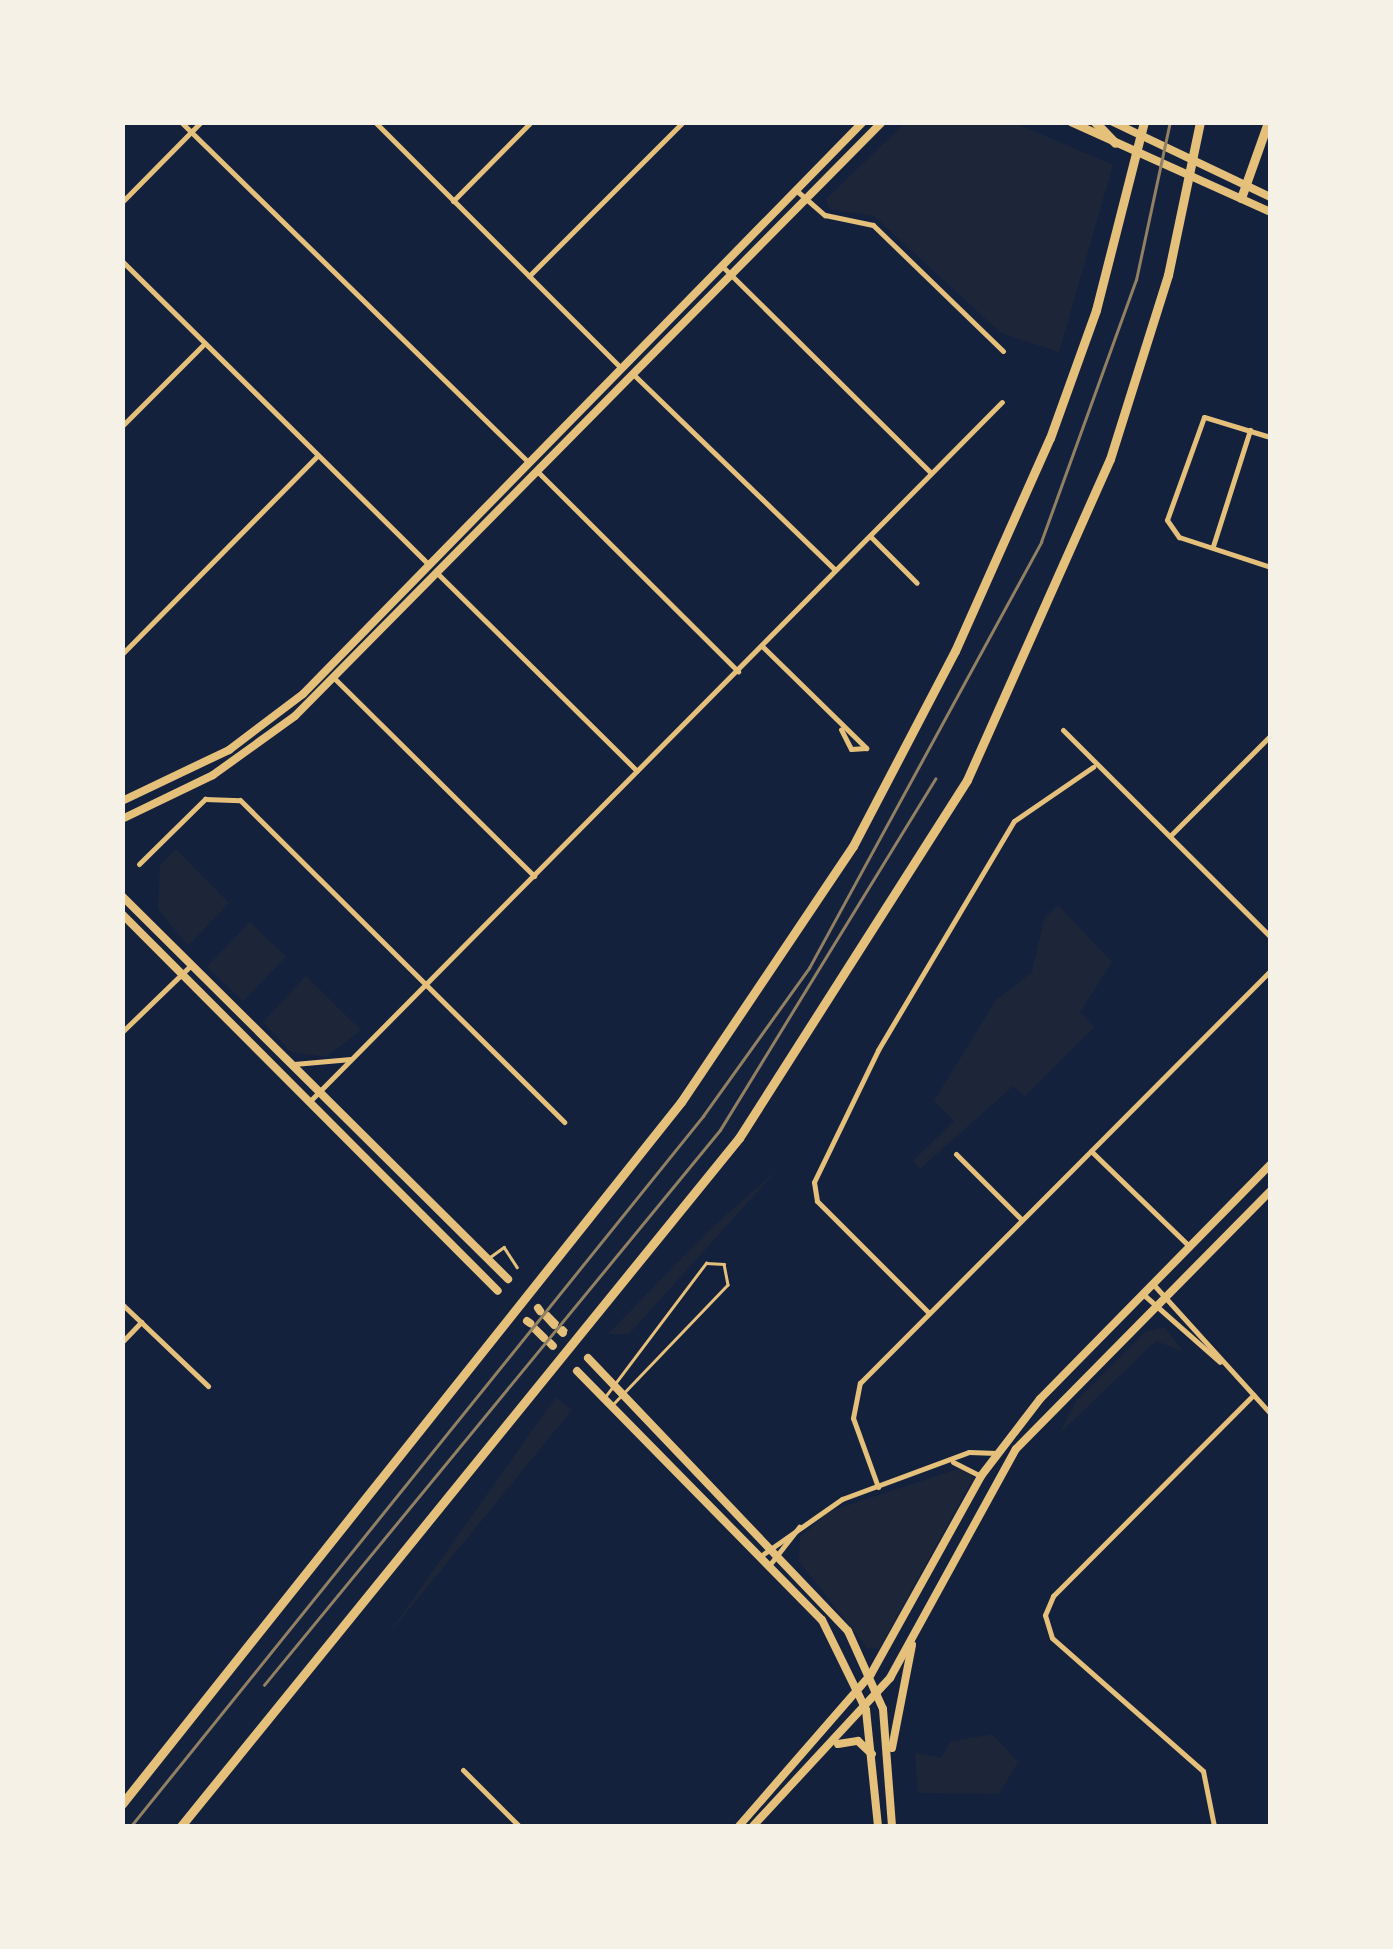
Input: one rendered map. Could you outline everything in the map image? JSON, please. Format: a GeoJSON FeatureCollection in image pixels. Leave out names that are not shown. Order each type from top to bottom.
{"type":"FeatureCollection","features":[{"type":"Feature","properties":{"kind":"highway"},"geometry":{"type":"LineString","coordinates":[[1095,122],[1115,143]]}},
{"type":"Feature","properties":{"kind":"highway"},"geometry":{"type":"LineString","coordinates":[[122,1804],[690,1089],[853,846],[956,652],[1050,438],[1129,188],[1144,122]]}},
{"type":"Feature","properties":{"kind":"highway"},"geometry":{"type":"LineString","coordinates":[[1240,198],[1270,124]]}},
{"type":"Feature","properties":{"kind":"highway"},"geometry":{"type":"LineString","coordinates":[[184,1826],[770,1094],[967,780],[1078,542],[1183,211],[1200,125]]}},
{"type":"Feature","properties":{"kind":"main road"},"geometry":{"type":"LineString","coordinates":[[122,801],[240,743],[330,674],[430,566],[863,122]]}},
{"type":"Feature","properties":{"kind":"main road"},"geometry":{"type":"LineString","coordinates":[[122,818],[241,758],[438,574],[882,122]]}},
{"type":"Feature","properties":{"kind":"main road"},"geometry":{"type":"LineString","coordinates":[[1071,122],[1270,212]]}},
{"type":"Feature","properties":{"kind":"main road"},"geometry":{"type":"LineString","coordinates":[[1113,122],[1270,197]]}},
{"type":"Feature","properties":{"kind":"main road"},"geometry":{"type":"LineString","coordinates":[[124,899],[282,1060],[495,1288]]}},
{"type":"Feature","properties":{"kind":"main road"},"geometry":{"type":"LineString","coordinates":[[122,914],[508,1279]]}},
{"type":"Feature","properties":{"kind":"main road"},"geometry":{"type":"LineString","coordinates":[[739,1826],[871,1674],[997,1453],[1143,1294],[1270,1165]]}},
{"type":"Feature","properties":{"kind":"main road"},"geometry":{"type":"LineString","coordinates":[[1246,1189],[1260,1202]]}},
{"type":"Feature","properties":{"kind":"main road"},"geometry":{"type":"LineString","coordinates":[[753,1826],[834,1746],[878,1694],[912,1640],[1016,1449],[1270,1192]]}},
{"type":"Feature","properties":{"kind":"main road"},"geometry":{"type":"LineString","coordinates":[[542,1310],[560,1328]]}},
{"type":"Feature","properties":{"kind":"main road"},"geometry":{"type":"LineString","coordinates":[[531,1324],[549,1343]]}},
{"type":"Feature","properties":{"kind":"main road"},"geometry":{"type":"LineString","coordinates":[[588,1358],[835,1612],[871,1674],[891,1753]]}},
{"type":"Feature","properties":{"kind":"main road"},"geometry":{"type":"LineString","coordinates":[[577,1371],[771,1562],[822,1620],[866,1710],[876,1762],[878,1826]]}},
{"type":"Feature","properties":{"kind":"main road"},"geometry":{"type":"LineString","coordinates":[[892,1826],[891,1753],[912,1640]]}},
{"type":"Feature","properties":{"kind":"main road"},"geometry":{"type":"LineString","coordinates":[[834,1746],[858,1741],[876,1762]]}},
{"type":"Feature","properties":{"kind":"street"},"geometry":{"type":"LineString","coordinates":[[181,122],[738,670]]}},
{"type":"Feature","properties":{"kind":"street"},"geometry":{"type":"LineString","coordinates":[[122,202],[201,122]]}},
{"type":"Feature","properties":{"kind":"street"},"geometry":{"type":"LineString","coordinates":[[453,200],[531,122]]}},
{"type":"Feature","properties":{"kind":"street"},"geometry":{"type":"LineString","coordinates":[[528,276],[683,122]]}},
{"type":"Feature","properties":{"kind":"street"},"geometry":{"type":"LineString","coordinates":[[378,123],[623,370]]}},
{"type":"Feature","properties":{"kind":"street"},"geometry":{"type":"LineString","coordinates":[[798,191],[825,216],[873,225],[1003,352]]}},
{"type":"Feature","properties":{"kind":"street"},"geometry":{"type":"LineString","coordinates":[[122,261],[637,772]]}},
{"type":"Feature","properties":{"kind":"street"},"geometry":{"type":"LineString","coordinates":[[724,268],[932,473]]}},
{"type":"Feature","properties":{"kind":"street"},"geometry":{"type":"LineString","coordinates":[[122,426],[205,343]]}},
{"type":"Feature","properties":{"kind":"street"},"geometry":{"type":"LineString","coordinates":[[634,374],[835,570]]}},
{"type":"Feature","properties":{"kind":"street"},"geometry":{"type":"LineString","coordinates":[[314,1097],[1002,402]]}},
{"type":"Feature","properties":{"kind":"street"},"geometry":{"type":"LineString","coordinates":[[1270,437],[1204,417],[1182,472],[1169,528],[1212,548],[1270,567]]}},
{"type":"Feature","properties":{"kind":"street"},"geometry":{"type":"LineString","coordinates":[[1212,548],[1250,430]]}},
{"type":"Feature","properties":{"kind":"street"},"geometry":{"type":"LineString","coordinates":[[122,654],[318,455]]}},
{"type":"Feature","properties":{"kind":"street"},"geometry":{"type":"LineString","coordinates":[[870,536],[918,583]]}},
{"type":"Feature","properties":{"kind":"street"},"geometry":{"type":"LineString","coordinates":[[762,646],[841,729],[851,749],[866,748],[862,737],[841,729]]}},
{"type":"Feature","properties":{"kind":"street"},"geometry":{"type":"LineString","coordinates":[[330,674],[534,876]]}},
{"type":"Feature","properties":{"kind":"street"},"geometry":{"type":"LineString","coordinates":[[1062,730],[1092,767],[1170,836],[1270,936]]}},
{"type":"Feature","properties":{"kind":"street"},"geometry":{"type":"LineString","coordinates":[[1170,836],[1270,736]]}},
{"type":"Feature","properties":{"kind":"street"},"geometry":{"type":"LineString","coordinates":[[928,1312],[817,1201],[814,1182],[878,1050],[1014,821],[1092,767]]}},
{"type":"Feature","properties":{"kind":"street"},"geometry":{"type":"LineString","coordinates":[[139,864],[204,799],[240,800],[564,1122]]}},
{"type":"Feature","properties":{"kind":"street"},"geometry":{"type":"LineString","coordinates":[[122,1032],[190,966]]}},
{"type":"Feature","properties":{"kind":"street"},"geometry":{"type":"LineString","coordinates":[[878,1487],[853,1397],[928,1312],[1270,971]]}},
{"type":"Feature","properties":{"kind":"street"},"geometry":{"type":"LineString","coordinates":[[282,1060],[317,1069],[353,1059]]}},
{"type":"Feature","properties":{"kind":"street"},"geometry":{"type":"LineString","coordinates":[[1091,1151],[1190,1247]]}},
{"type":"Feature","properties":{"kind":"street"},"geometry":{"type":"LineString","coordinates":[[956,1154],[1022,1220]]}},
{"type":"Feature","properties":{"kind":"street"},"geometry":{"type":"LineString","coordinates":[[1153,1284],[1220,1362]]}},
{"type":"Feature","properties":{"kind":"street"},"geometry":{"type":"LineString","coordinates":[[1143,1294],[1220,1362],[1270,1413]]}},
{"type":"Feature","properties":{"kind":"street"},"geometry":{"type":"LineString","coordinates":[[122,1304],[208,1386]]}},
{"type":"Feature","properties":{"kind":"street"},"geometry":{"type":"LineString","coordinates":[[122,1342],[141,1322]]}},
{"type":"Feature","properties":{"kind":"street"},"geometry":{"type":"LineString","coordinates":[[1214,1826],[1214,1787],[1203,1772],[1052,1638],[1045,1616],[1053,1596],[1253,1395]]}},
{"type":"Feature","properties":{"kind":"street"},"geometry":{"type":"LineString","coordinates":[[762,1554],[801,1524],[878,1487],[950,1462],[997,1453]]}},
{"type":"Feature","properties":{"kind":"street"},"geometry":{"type":"LineString","coordinates":[[950,1462],[981,1476]]}},
{"type":"Feature","properties":{"kind":"street"},"geometry":{"type":"LineString","coordinates":[[771,1562],[801,1524]]}},
{"type":"Feature","properties":{"kind":"street"},"geometry":{"type":"LineString","coordinates":[[462,1770],[518,1826]]}},
{"type":"Feature","properties":{"kind":"lane"},"geometry":{"type":"LineString","coordinates":[[495,1288],[488,1260],[504,1248],[518,1267]]}},
{"type":"Feature","properties":{"kind":"lane"},"geometry":{"type":"LineString","coordinates":[[604,1398],[706,1263],[724,1264],[728,1286],[612,1406]]}},
{"type":"Feature","properties":{"kind":"shaded area"},"geometry":{"type":"Polygon","coordinates":[[[905,123],[1015,123],[1113,165],[1059,352],[1001,333],[874,216],[829,209],[826,199],[905,123]]]}},
{"type":"Feature","properties":{"kind":"shaded area"},"geometry":{"type":"Polygon","coordinates":[[[176,849],[229,903],[188,946],[158,909],[160,865],[176,849]]]}},
{"type":"Feature","properties":{"kind":"shaded area"},"geometry":{"type":"Polygon","coordinates":[[[1058,905],[1112,962],[1080,1012],[1094,1027],[1025,1096],[1013,1086],[920,1169],[913,1161],[954,1121],[934,1101],[996,1000],[1032,972],[1044,919],[1058,905]]]}},
{"type":"Feature","properties":{"kind":"shaded area"},"geometry":{"type":"Polygon","coordinates":[[[250,922],[286,957],[243,1001],[207,967],[250,922]]]}},
{"type":"Feature","properties":{"kind":"shaded area"},"geometry":{"type":"Polygon","coordinates":[[[306,976],[361,1030],[326,1057],[291,1052],[263,1022],[306,976]]]}},
{"type":"Feature","properties":{"kind":"shaded area"},"geometry":{"type":"Polygon","coordinates":[[[779,1168],[629,1334],[608,1334],[708,1231],[779,1168]]]}},
{"type":"Feature","properties":{"kind":"shaded area"},"geometry":{"type":"Polygon","coordinates":[[[1164,1327],[1184,1352],[1156,1341],[1060,1433],[1076,1401],[1145,1332],[1164,1327]]]}},
{"type":"Feature","properties":{"kind":"shaded area"},"geometry":{"type":"Polygon","coordinates":[[[556,1397],[572,1410],[384,1640],[556,1397]]]}},
{"type":"Feature","properties":{"kind":"shaded area"},"geometry":{"type":"Polygon","coordinates":[[[964,1467],[973,1478],[879,1649],[867,1648],[799,1561],[800,1537],[830,1511],[964,1467]]]}},
{"type":"Feature","properties":{"kind":"shaded area"},"geometry":{"type":"Polygon","coordinates":[[[992,1734],[1018,1762],[999,1794],[918,1793],[915,1753],[941,1758],[950,1742],[992,1734]]]}},
{"type":"Feature","properties":{"kind":"railway"},"geometry":{"type":"LineString","coordinates":[[131,1826],[703,1116],[809,968],[1041,542],[1136,280],[1170,122]]}},
{"type":"Feature","properties":{"kind":"railway"},"geometry":{"type":"LineString","coordinates":[[264,1685],[720,1130],[935,779]]}}]}
